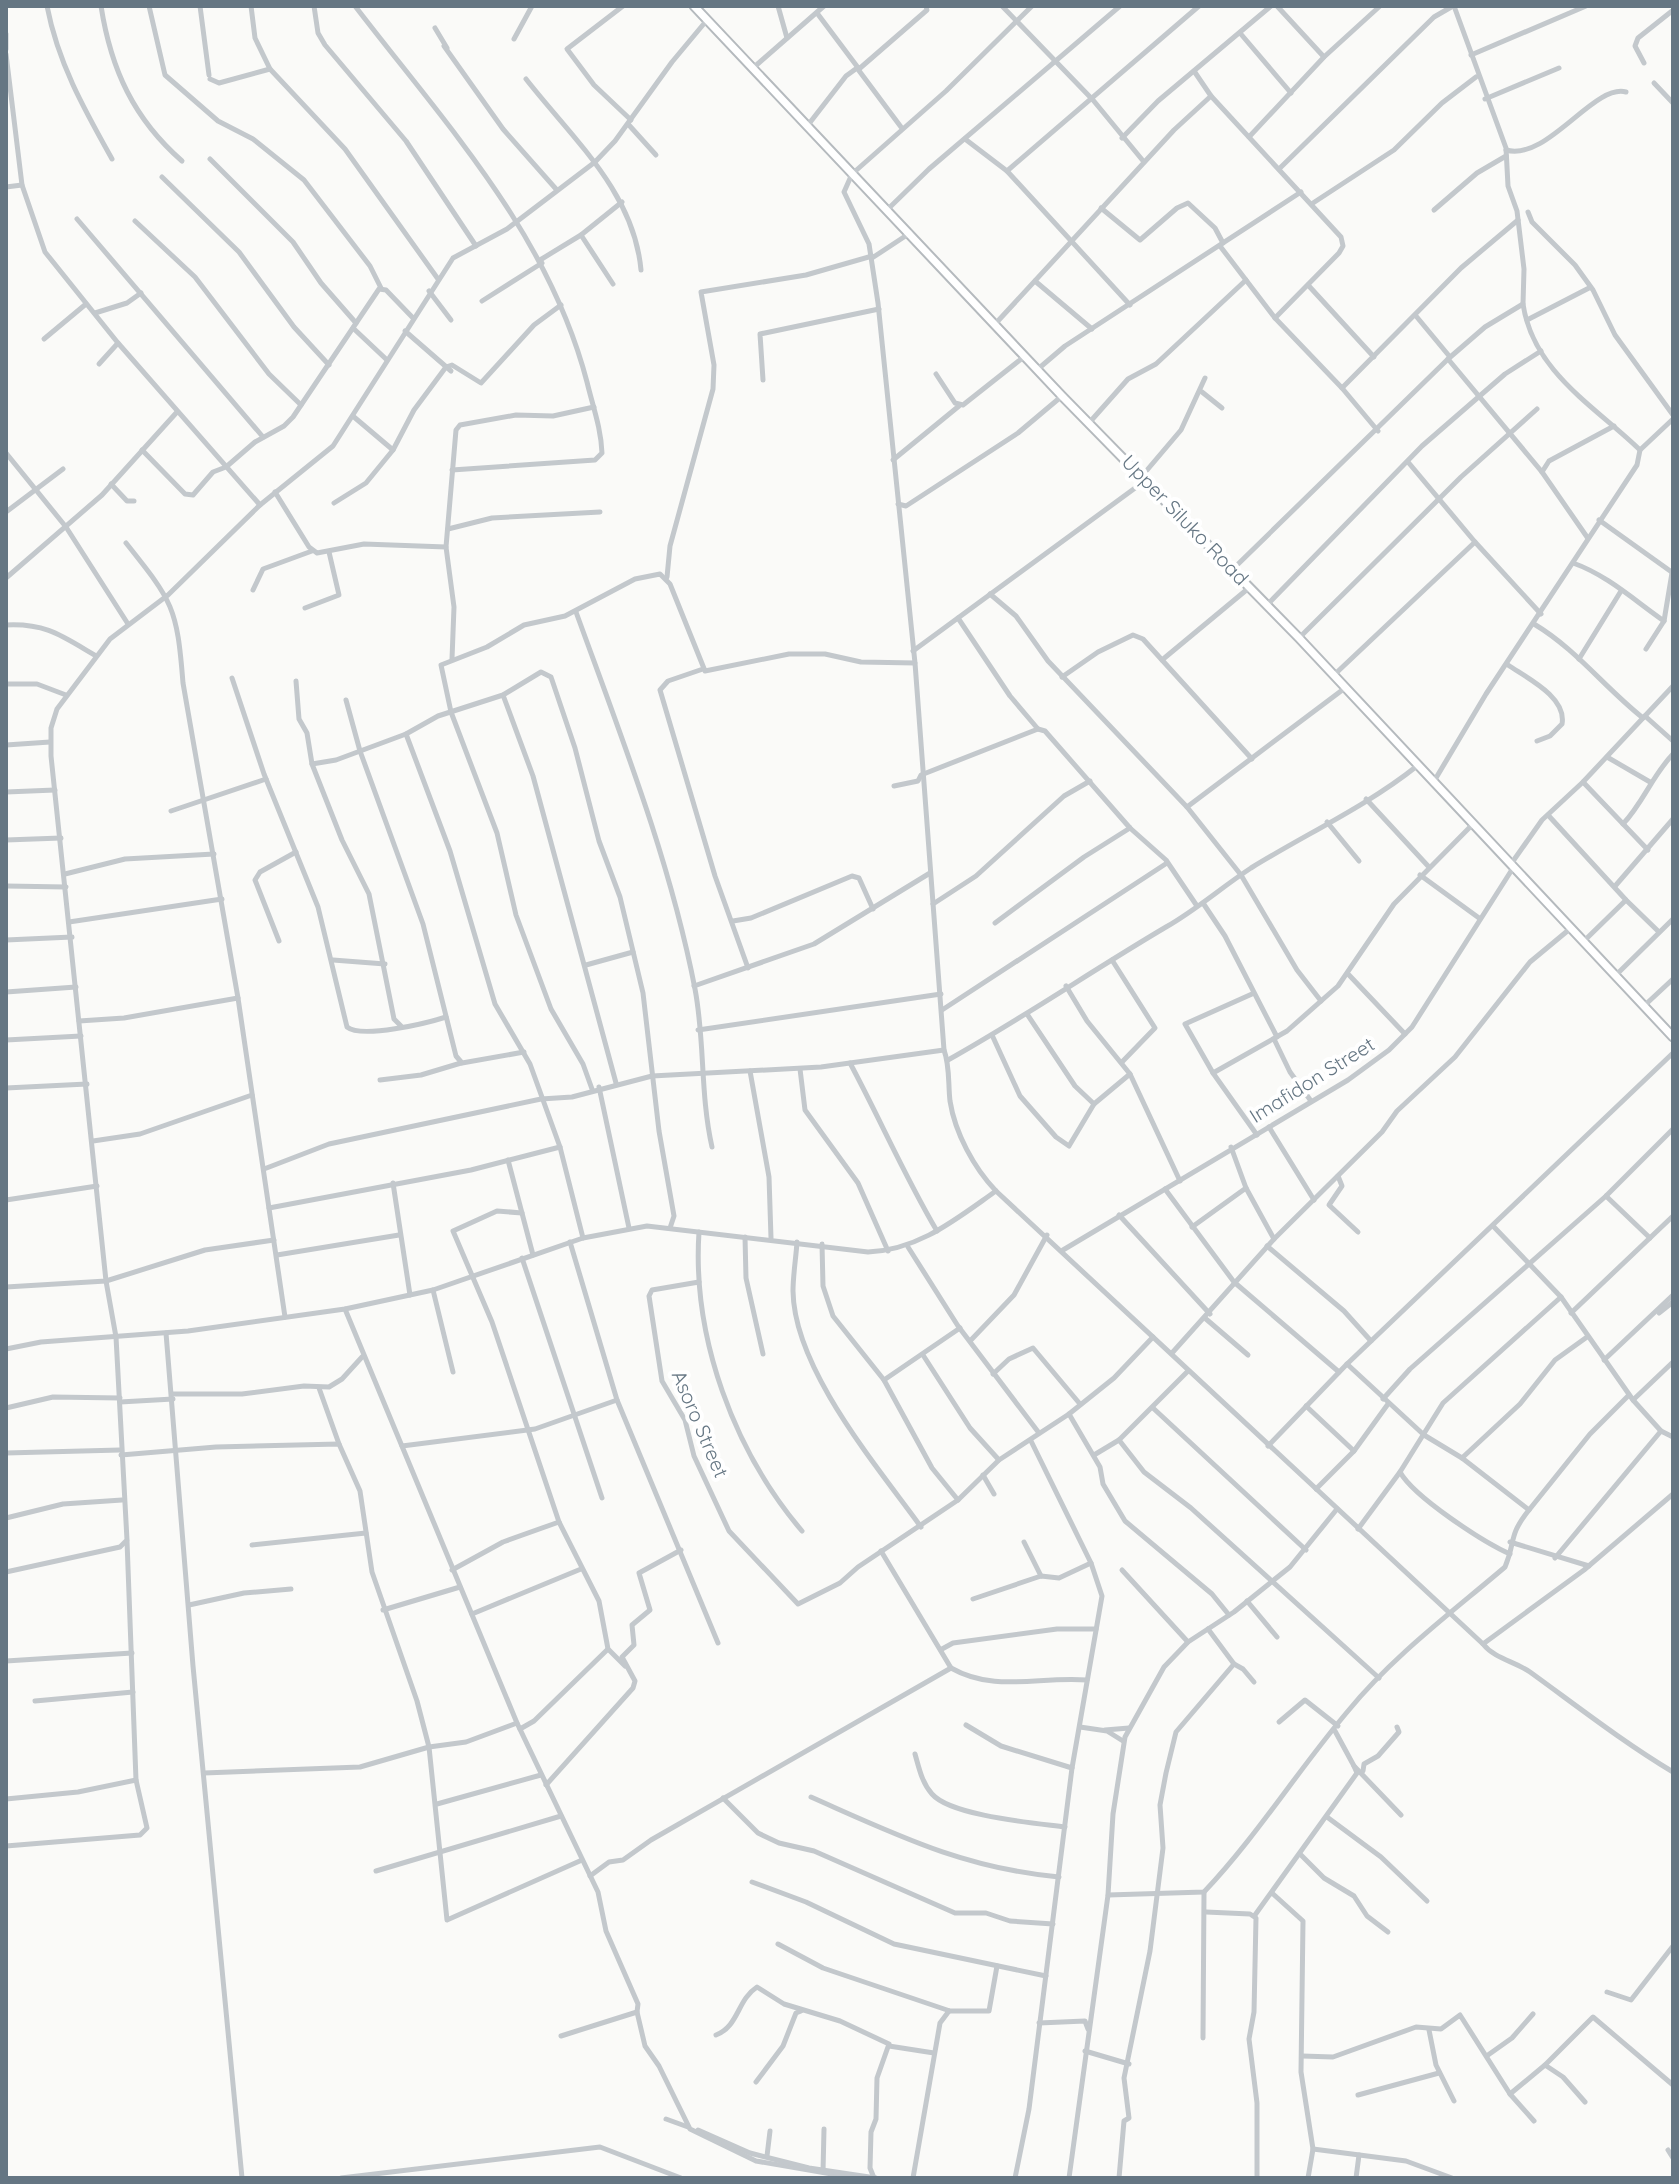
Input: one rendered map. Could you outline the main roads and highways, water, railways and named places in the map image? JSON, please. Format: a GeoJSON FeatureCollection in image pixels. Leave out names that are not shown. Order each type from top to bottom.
{"type":"FeatureCollection","features":[{"type":"Feature","properties":{"kind":"main road","name":"Upper Siluko Road"},"geometry":{"type":"LineString","coordinates":[[694,6],[997,322],[1062,396],[1299,638],[1673,1037]]}}]}
